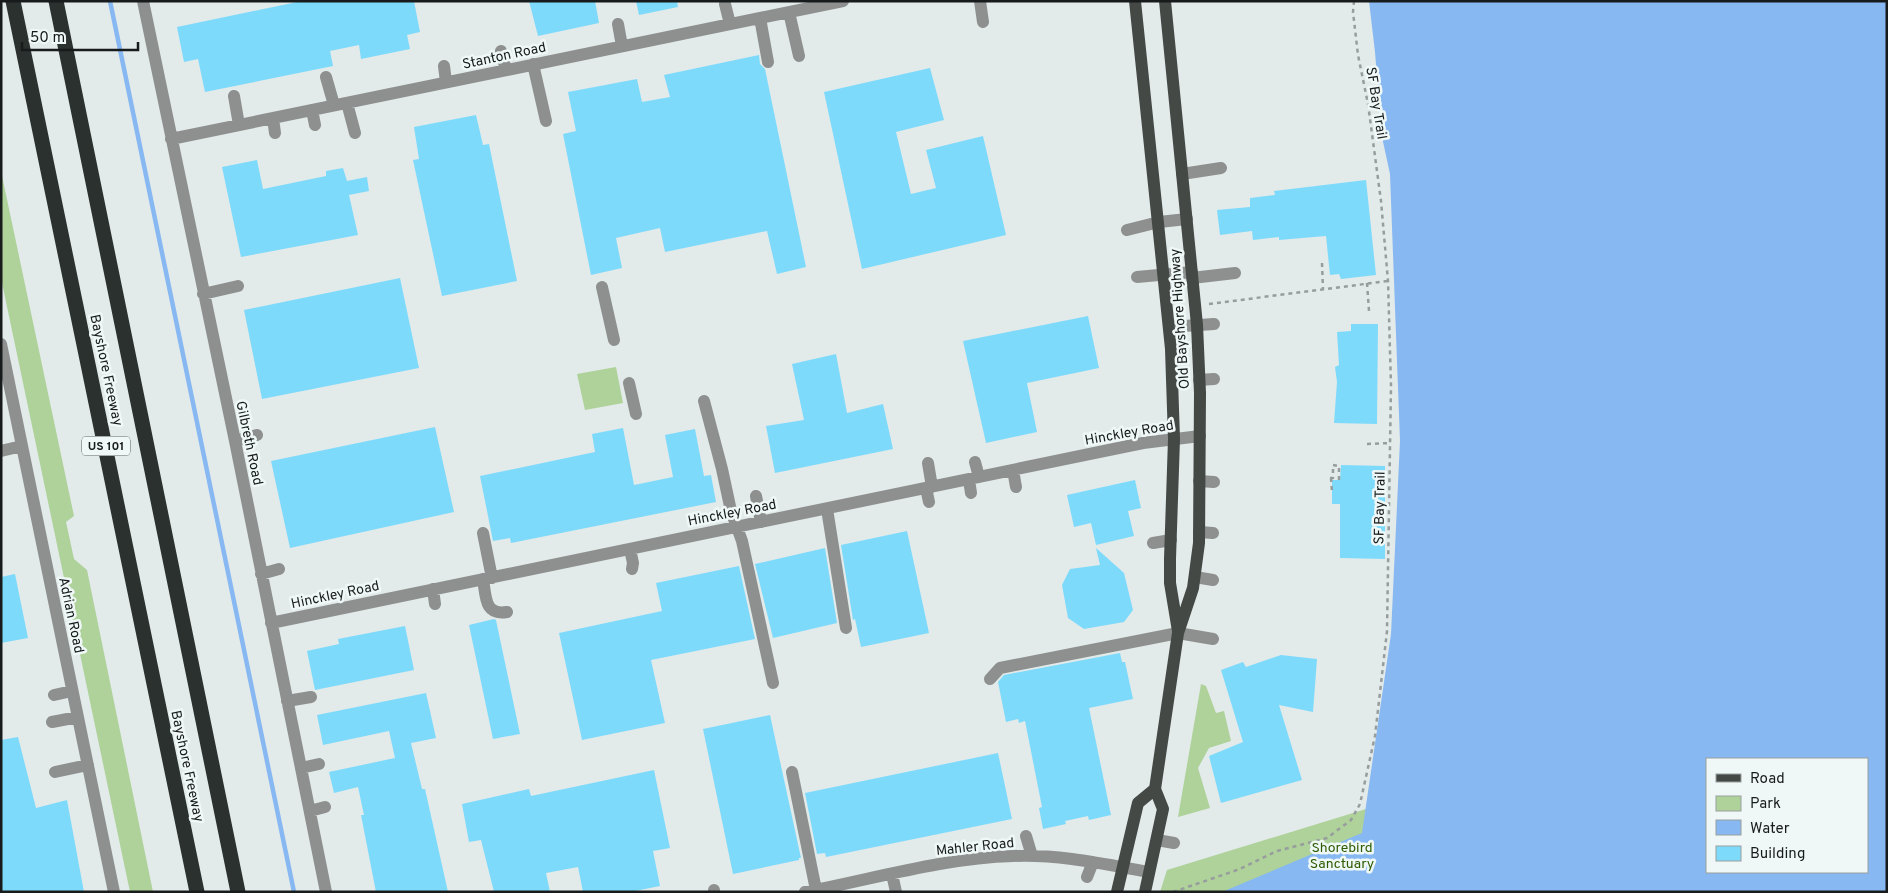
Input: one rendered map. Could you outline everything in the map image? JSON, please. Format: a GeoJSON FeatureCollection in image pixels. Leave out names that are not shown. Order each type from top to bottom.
{"type":"FeatureCollection","features":[{"type":"Feature","properties":{"kind":"highway","name":"Bayshore Freeway"},"geometry":{"type":"LineString","coordinates":[[13,1],[198,892]]}},
{"type":"Feature","properties":{"kind":"highway","name":"Bayshore Freeway"},"geometry":{"type":"LineString","coordinates":[[56,1],[238,892]]}},
{"type":"Feature","properties":{"kind":"main road","name":"Old Bayshore Highway"},"geometry":{"type":"LineString","coordinates":[[1135,1],[1169,327],[1174,439],[1170,583],[1178,633]]}},
{"type":"Feature","properties":{"kind":"main road","name":"Old Bayshore Highway"},"geometry":{"type":"LineString","coordinates":[[1144,892],[1163,808],[1155,789],[1178,633],[1193,588],[1199,532],[1200,436],[1197,325],[1165,1]]}},
{"type":"Feature","properties":{"kind":"main road"},"geometry":{"type":"LineString","coordinates":[[1117,892],[1138,803],[1155,789]]}},
{"type":"Feature","properties":{"kind":"street","name":"Gilbreth Road"},"geometry":{"type":"LineString","coordinates":[[143,1],[235,441],[326,892]]}},
{"type":"Feature","properties":{"kind":"street","name":"Stanton Road"},"geometry":{"type":"LineString","coordinates":[[171,139],[789,12],[817,4],[843,1]]}},
{"type":"Feature","properties":{"kind":"street"},"geometry":{"type":"LineString","coordinates":[[980,1],[983,22]]}},
{"type":"Feature","properties":{"kind":"street"},"geometry":{"type":"LineString","coordinates":[[725,4],[730,24]]}},
{"type":"Feature","properties":{"kind":"street"},"geometry":{"type":"LineString","coordinates":[[789,12],[799,56]]}},
{"type":"Feature","properties":{"kind":"street"},"geometry":{"type":"LineString","coordinates":[[760,18],[768,62]]}},
{"type":"Feature","properties":{"kind":"street"},"geometry":{"type":"LineString","coordinates":[[618,24],[622,46]]}},
{"type":"Feature","properties":{"kind":"street"},"geometry":{"type":"LineString","coordinates":[[501,51],[506,70]]}},
{"type":"Feature","properties":{"kind":"street"},"geometry":{"type":"LineString","coordinates":[[533,64],[546,121]]}},
{"type":"Feature","properties":{"kind":"street"},"geometry":{"type":"LineString","coordinates":[[444,66],[446,82]]}},
{"type":"Feature","properties":{"kind":"street"},"geometry":{"type":"LineString","coordinates":[[326,77],[355,133]]}},
{"type":"Feature","properties":{"kind":"street"},"geometry":{"type":"LineString","coordinates":[[234,96],[240,125]]}},
{"type":"Feature","properties":{"kind":"street"},"geometry":{"type":"LineString","coordinates":[[312,110],[315,124]]}},
{"type":"Feature","properties":{"kind":"street"},"geometry":{"type":"LineString","coordinates":[[273,118],[275,133]]}},
{"type":"Feature","properties":{"kind":"street"},"geometry":{"type":"LineString","coordinates":[[1182,174],[1221,168]]}},
{"type":"Feature","properties":{"kind":"street"},"geometry":{"type":"LineString","coordinates":[[1127,230],[1159,222],[1187,219]]}},
{"type":"Feature","properties":{"kind":"street"},"geometry":{"type":"LineString","coordinates":[[1137,277],[1163,274],[1235,273]]}},
{"type":"Feature","properties":{"kind":"street"},"geometry":{"type":"LineString","coordinates":[[203,294],[238,286]]}},
{"type":"Feature","properties":{"kind":"street"},"geometry":{"type":"LineString","coordinates":[[602,287],[614,340]]}},
{"type":"Feature","properties":{"kind":"street"},"geometry":{"type":"LineString","coordinates":[[1169,327],[1214,324]]}},
{"type":"Feature","properties":{"kind":"street","name":"Adrian Road"},"geometry":{"type":"LineString","coordinates":[[1,344],[7,400],[22,446],[114,892]]}},
{"type":"Feature","properties":{"kind":"street"},"geometry":{"type":"LineString","coordinates":[[1199,380],[1214,379]]}},
{"type":"Feature","properties":{"kind":"street"},"geometry":{"type":"LineString","coordinates":[[629,383],[636,414]]}},
{"type":"Feature","properties":{"kind":"street"},"geometry":{"type":"LineString","coordinates":[[704,401],[735,526],[742,541],[773,683]]}},
{"type":"Feature","properties":{"kind":"street"},"geometry":{"type":"LineString","coordinates":[[235,441],[257,435]]}},
{"type":"Feature","properties":{"kind":"street","name":"Hinckley Road"},"geometry":{"type":"LineString","coordinates":[[271,623],[1142,443],[1200,436]]}},
{"type":"Feature","properties":{"kind":"street"},"geometry":{"type":"LineString","coordinates":[[1,450],[22,446]]}},
{"type":"Feature","properties":{"kind":"street"},"geometry":{"type":"LineString","coordinates":[[971,493],[975,462]]}},
{"type":"Feature","properties":{"kind":"street"},"geometry":{"type":"LineString","coordinates":[[928,463],[929,502]]}},
{"type":"Feature","properties":{"kind":"street"},"geometry":{"type":"LineString","coordinates":[[1013,470],[1016,487]]}},
{"type":"Feature","properties":{"kind":"street"},"geometry":{"type":"LineString","coordinates":[[1199,481],[1214,482]]}},
{"type":"Feature","properties":{"kind":"street"},"geometry":{"type":"LineString","coordinates":[[756,496],[761,522]]}},
{"type":"Feature","properties":{"kind":"street"},"geometry":{"type":"LineString","coordinates":[[827,509],[846,628]]}},
{"type":"Feature","properties":{"kind":"street"},"geometry":{"type":"LineString","coordinates":[[1199,532],[1213,533]]}},
{"type":"Feature","properties":{"kind":"street"},"geometry":{"type":"LineString","coordinates":[[483,533],[488,578],[488,605],[490,609],[497,613],[507,612]]}},
{"type":"Feature","properties":{"kind":"street"},"geometry":{"type":"LineString","coordinates":[[1153,543],[1170,540]]}},
{"type":"Feature","properties":{"kind":"street"},"geometry":{"type":"LineString","coordinates":[[630,549],[633,563],[632,569]]}},
{"type":"Feature","properties":{"kind":"street"},"geometry":{"type":"LineString","coordinates":[[261,574],[279,569]]}},
{"type":"Feature","properties":{"kind":"street"},"geometry":{"type":"LineString","coordinates":[[1195,577],[1213,580]]}},
{"type":"Feature","properties":{"kind":"street"},"geometry":{"type":"LineString","coordinates":[[433,590],[435,604]]}},
{"type":"Feature","properties":{"kind":"street"},"geometry":{"type":"LineString","coordinates":[[990,679],[1000,668],[1178,633],[1213,639]]}},
{"type":"Feature","properties":{"kind":"street"},"geometry":{"type":"LineString","coordinates":[[54,695],[72,691]]}},
{"type":"Feature","properties":{"kind":"street"},"geometry":{"type":"LineString","coordinates":[[287,701],[310,697]]}},
{"type":"Feature","properties":{"kind":"street"},"geometry":{"type":"LineString","coordinates":[[52,722],[78,717]]}},
{"type":"Feature","properties":{"kind":"street"},"geometry":{"type":"LineString","coordinates":[[300,768],[319,764]]}},
{"type":"Feature","properties":{"kind":"street"},"geometry":{"type":"LineString","coordinates":[[55,772],[88,765]]}},
{"type":"Feature","properties":{"kind":"street"},"geometry":{"type":"LineString","coordinates":[[792,772],[811,891]]}},
{"type":"Feature","properties":{"kind":"street"},"geometry":{"type":"LineString","coordinates":[[310,811],[325,807]]}},
{"type":"Feature","properties":{"kind":"street"},"geometry":{"type":"LineString","coordinates":[[1026,836],[1032,856]]}},
{"type":"Feature","properties":{"kind":"street"},"geometry":{"type":"LineString","coordinates":[[1157,840],[1174,843]]}},
{"type":"Feature","properties":{"kind":"street","name":"Mahler Road"},"geometry":{"type":"LineString","coordinates":[[811,891],[967,860],[1012,856],[1057,857],[1149,872]]}},
{"type":"Feature","properties":{"kind":"street"},"geometry":{"type":"LineString","coordinates":[[1087,877],[1092,862]]}},
{"type":"Feature","properties":{"kind":"street"},"geometry":{"type":"LineString","coordinates":[[892,874],[896,892]]}},
{"type":"Feature","properties":{"kind":"path","name":"SF Bay Trail"},"geometry":{"type":"LineString","coordinates":[[1173,892],[1240,869],[1278,851],[1327,838],[1351,820],[1360,804],[1375,736],[1387,631],[1391,386],[1388,281],[1381,201],[1366,89],[1358,55],[1353,12],[1354,1]]}},
{"type":"Feature","properties":{"kind":"path"},"geometry":{"type":"LineString","coordinates":[[1322,263],[1323,289]]}},
{"type":"Feature","properties":{"kind":"path"},"geometry":{"type":"LineString","coordinates":[[1195,306],[1388,281]]}},
{"type":"Feature","properties":{"kind":"path"},"geometry":{"type":"LineString","coordinates":[[1366,283],[1369,310]]}},
{"type":"Feature","properties":{"kind":"path"},"geometry":{"type":"LineString","coordinates":[[1367,444],[1390,443]]}},
{"type":"Feature","properties":{"kind":"path"},"geometry":{"type":"LineString","coordinates":[[1332,492],[1330,478],[1332,478],[1334,465],[1339,466],[1339,480]]}},
{"type":"Feature","properties":{"kind":"green space"},"geometry":{"type":"Polygon","coordinates":[[[1,171],[74,516],[66,522],[74,559],[87,570],[153,892],[130,892],[1,278],[1,171]]]}},
{"type":"Feature","properties":{"kind":"green space"},"geometry":{"type":"Polygon","coordinates":[[[616,367],[623,403],[585,410],[577,374],[616,367]]]}},
{"type":"Feature","properties":{"kind":"green space"},"geometry":{"type":"Polygon","coordinates":[[[1201,684],[1206,686],[1216,713],[1224,711],[1231,741],[1209,748],[1198,768],[1210,808],[1178,817],[1201,684]]]}},
{"type":"Feature","properties":{"kind":"green space","name":"Shorebird Sanctuary"},"geometry":{"type":"Polygon","coordinates":[[[1366,809],[1394,892],[1160,892],[1167,870],[1366,809]]]}},
{"type":"Feature","properties":{"kind":"water"},"geometry":{"type":"Polygon","coordinates":[[[1369,1],[1887,1],[1887,892],[1222,892],[1362,833],[1391,634],[1400,441],[1390,174],[1382,137],[1369,1]]]}},
{"type":"Feature","properties":{"kind":"building"},"geometry":{"type":"Polygon","coordinates":[[[302,1],[414,1],[420,32],[407,35],[410,49],[361,59],[359,45],[330,51],[333,66],[205,92],[198,59],[184,62],[177,27],[302,1]]]}},
{"type":"Feature","properties":{"kind":"building"},"geometry":{"type":"Polygon","coordinates":[[[529,1],[595,1],[599,23],[538,36],[529,1]]]}},
{"type":"Feature","properties":{"kind":"building"},"geometry":{"type":"Polygon","coordinates":[[[636,1],[677,1],[678,7],[639,15],[636,1]]]}},
{"type":"Feature","properties":{"kind":"building"},"geometry":{"type":"Polygon","coordinates":[[[759,55],[760,64],[765,69],[806,267],[777,274],[767,231],[665,252],[660,228],[616,238],[622,268],[591,275],[563,134],[576,131],[568,92],[637,79],[642,102],[670,97],[664,75],[759,55]]]}},
{"type":"Feature","properties":{"kind":"building"},"geometry":{"type":"Polygon","coordinates":[[[930,68],[944,120],[896,132],[911,194],[936,188],[926,150],[983,136],[1006,235],[862,269],[824,92],[930,68]]]}},
{"type":"Feature","properties":{"kind":"building"},"geometry":{"type":"Polygon","coordinates":[[[476,115],[483,145],[489,144],[517,281],[442,296],[413,160],[419,159],[414,127],[476,115]]]}},
{"type":"Feature","properties":{"kind":"building"},"geometry":{"type":"Polygon","coordinates":[[[257,160],[263,189],[326,176],[326,171],[343,168],[347,181],[367,177],[369,191],[349,195],[358,235],[241,257],[222,167],[257,160]]]}},
{"type":"Feature","properties":{"kind":"building"},"geometry":{"type":"Polygon","coordinates":[[[1366,180],[1376,275],[1341,279],[1339,274],[1330,275],[1326,236],[1279,240],[1279,237],[1253,240],[1252,231],[1220,235],[1217,210],[1250,207],[1250,198],[1275,195],[1274,191],[1366,180]]]}},
{"type":"Feature","properties":{"kind":"building"},"geometry":{"type":"Polygon","coordinates":[[[400,278],[419,368],[262,399],[244,310],[400,278]]]}},
{"type":"Feature","properties":{"kind":"building"},"geometry":{"type":"Polygon","coordinates":[[[1088,316],[1099,368],[1027,383],[1037,432],[986,443],[963,341],[1088,316]]]}},
{"type":"Feature","properties":{"kind":"building"},"geometry":{"type":"Polygon","coordinates":[[[1351,324],[1378,324],[1377,424],[1334,423],[1337,382],[1335,367],[1339,365],[1337,332],[1351,331],[1351,324]]]}},
{"type":"Feature","properties":{"kind":"building"},"geometry":{"type":"Polygon","coordinates":[[[836,354],[847,413],[883,404],[893,449],[775,473],[766,426],[804,420],[792,364],[836,354]]]}},
{"type":"Feature","properties":{"kind":"building"},"geometry":{"type":"Polygon","coordinates":[[[435,427],[454,512],[290,548],[271,461],[435,427]]]}},
{"type":"Feature","properties":{"kind":"building"},"geometry":{"type":"Polygon","coordinates":[[[623,428],[634,485],[673,477],[665,435],[695,429],[704,476],[711,475],[716,502],[511,543],[510,538],[493,541],[480,476],[595,452],[592,434],[623,428]]]}},
{"type":"Feature","properties":{"kind":"building"},"geometry":{"type":"Polygon","coordinates":[[[1341,465],[1385,466],[1385,559],[1340,558],[1340,504],[1332,504],[1332,480],[1340,480],[1341,465]]]}},
{"type":"Feature","properties":{"kind":"building"},"geometry":{"type":"Polygon","coordinates":[[[1135,480],[1141,508],[1128,511],[1134,536],[1096,545],[1091,523],[1074,527],[1067,495],[1135,480]]]}},
{"type":"Feature","properties":{"kind":"building"},"geometry":{"type":"Polygon","coordinates":[[[907,531],[929,633],[861,647],[855,619],[853,620],[841,545],[907,531]]]}},
{"type":"Feature","properties":{"kind":"building"},"geometry":{"type":"Polygon","coordinates":[[[825,548],[837,623],[773,638],[755,564],[825,548]]]}},
{"type":"Feature","properties":{"kind":"building"},"geometry":{"type":"Polygon","coordinates":[[[1096,548],[1124,573],[1133,610],[1124,622],[1084,629],[1068,618],[1062,585],[1070,569],[1100,565],[1096,548]]]}},
{"type":"Feature","properties":{"kind":"building"},"geometry":{"type":"Polygon","coordinates":[[[739,566],[755,639],[651,660],[665,723],[582,740],[559,633],[662,611],[656,583],[739,566]]]}},
{"type":"Feature","properties":{"kind":"building"},"geometry":{"type":"Polygon","coordinates":[[[15,574],[28,638],[1,643],[1,577],[15,574]]]}},
{"type":"Feature","properties":{"kind":"building"},"geometry":{"type":"Polygon","coordinates":[[[496,620],[520,734],[493,739],[469,625],[496,620]]]}},
{"type":"Feature","properties":{"kind":"building"},"geometry":{"type":"Polygon","coordinates":[[[405,626],[414,670],[315,690],[307,651],[339,644],[338,639],[405,626]]]}},
{"type":"Feature","properties":{"kind":"building"},"geometry":{"type":"Polygon","coordinates":[[[1120,653],[1122,662],[1125,662],[1133,699],[1089,708],[1111,815],[1089,820],[1088,816],[1065,821],[1066,824],[1043,829],[1039,808],[1042,807],[1025,721],[1019,723],[1018,719],[1006,722],[998,682],[1004,675],[1120,653]]]}},
{"type":"Feature","properties":{"kind":"building"},"geometry":{"type":"Polygon","coordinates":[[[1281,655],[1317,659],[1313,712],[1279,705],[1302,780],[1221,803],[1209,756],[1243,742],[1221,670],[1243,662],[1246,667],[1281,655]]]}},
{"type":"Feature","properties":{"kind":"building"},"geometry":{"type":"Polygon","coordinates":[[[426,693],[436,738],[411,743],[422,789],[425,789],[448,892],[376,892],[361,815],[364,815],[358,787],[334,793],[329,772],[395,758],[389,731],[323,745],[317,715],[426,693]]]}},
{"type":"Feature","properties":{"kind":"building"},"geometry":{"type":"Polygon","coordinates":[[[770,715],[801,858],[733,874],[703,729],[770,715]]]}},
{"type":"Feature","properties":{"kind":"building"},"geometry":{"type":"Polygon","coordinates":[[[18,737],[36,808],[67,800],[84,892],[1,892],[1,740],[18,737]]]}},
{"type":"Feature","properties":{"kind":"building"},"geometry":{"type":"Polygon","coordinates":[[[998,753],[1012,819],[826,857],[825,853],[817,854],[805,793],[998,753]]]}},
{"type":"Feature","properties":{"kind":"building"},"geometry":{"type":"Polygon","coordinates":[[[654,770],[670,848],[653,851],[660,886],[630,892],[583,892],[578,867],[546,873],[550,892],[494,892],[481,840],[469,842],[462,804],[529,789],[531,796],[654,770]]]}},
{"type":"Feature","properties":{"kind":"waterway"},"geometry":{"type":"LineString","coordinates":[[110,1],[294,892]]}}]}
